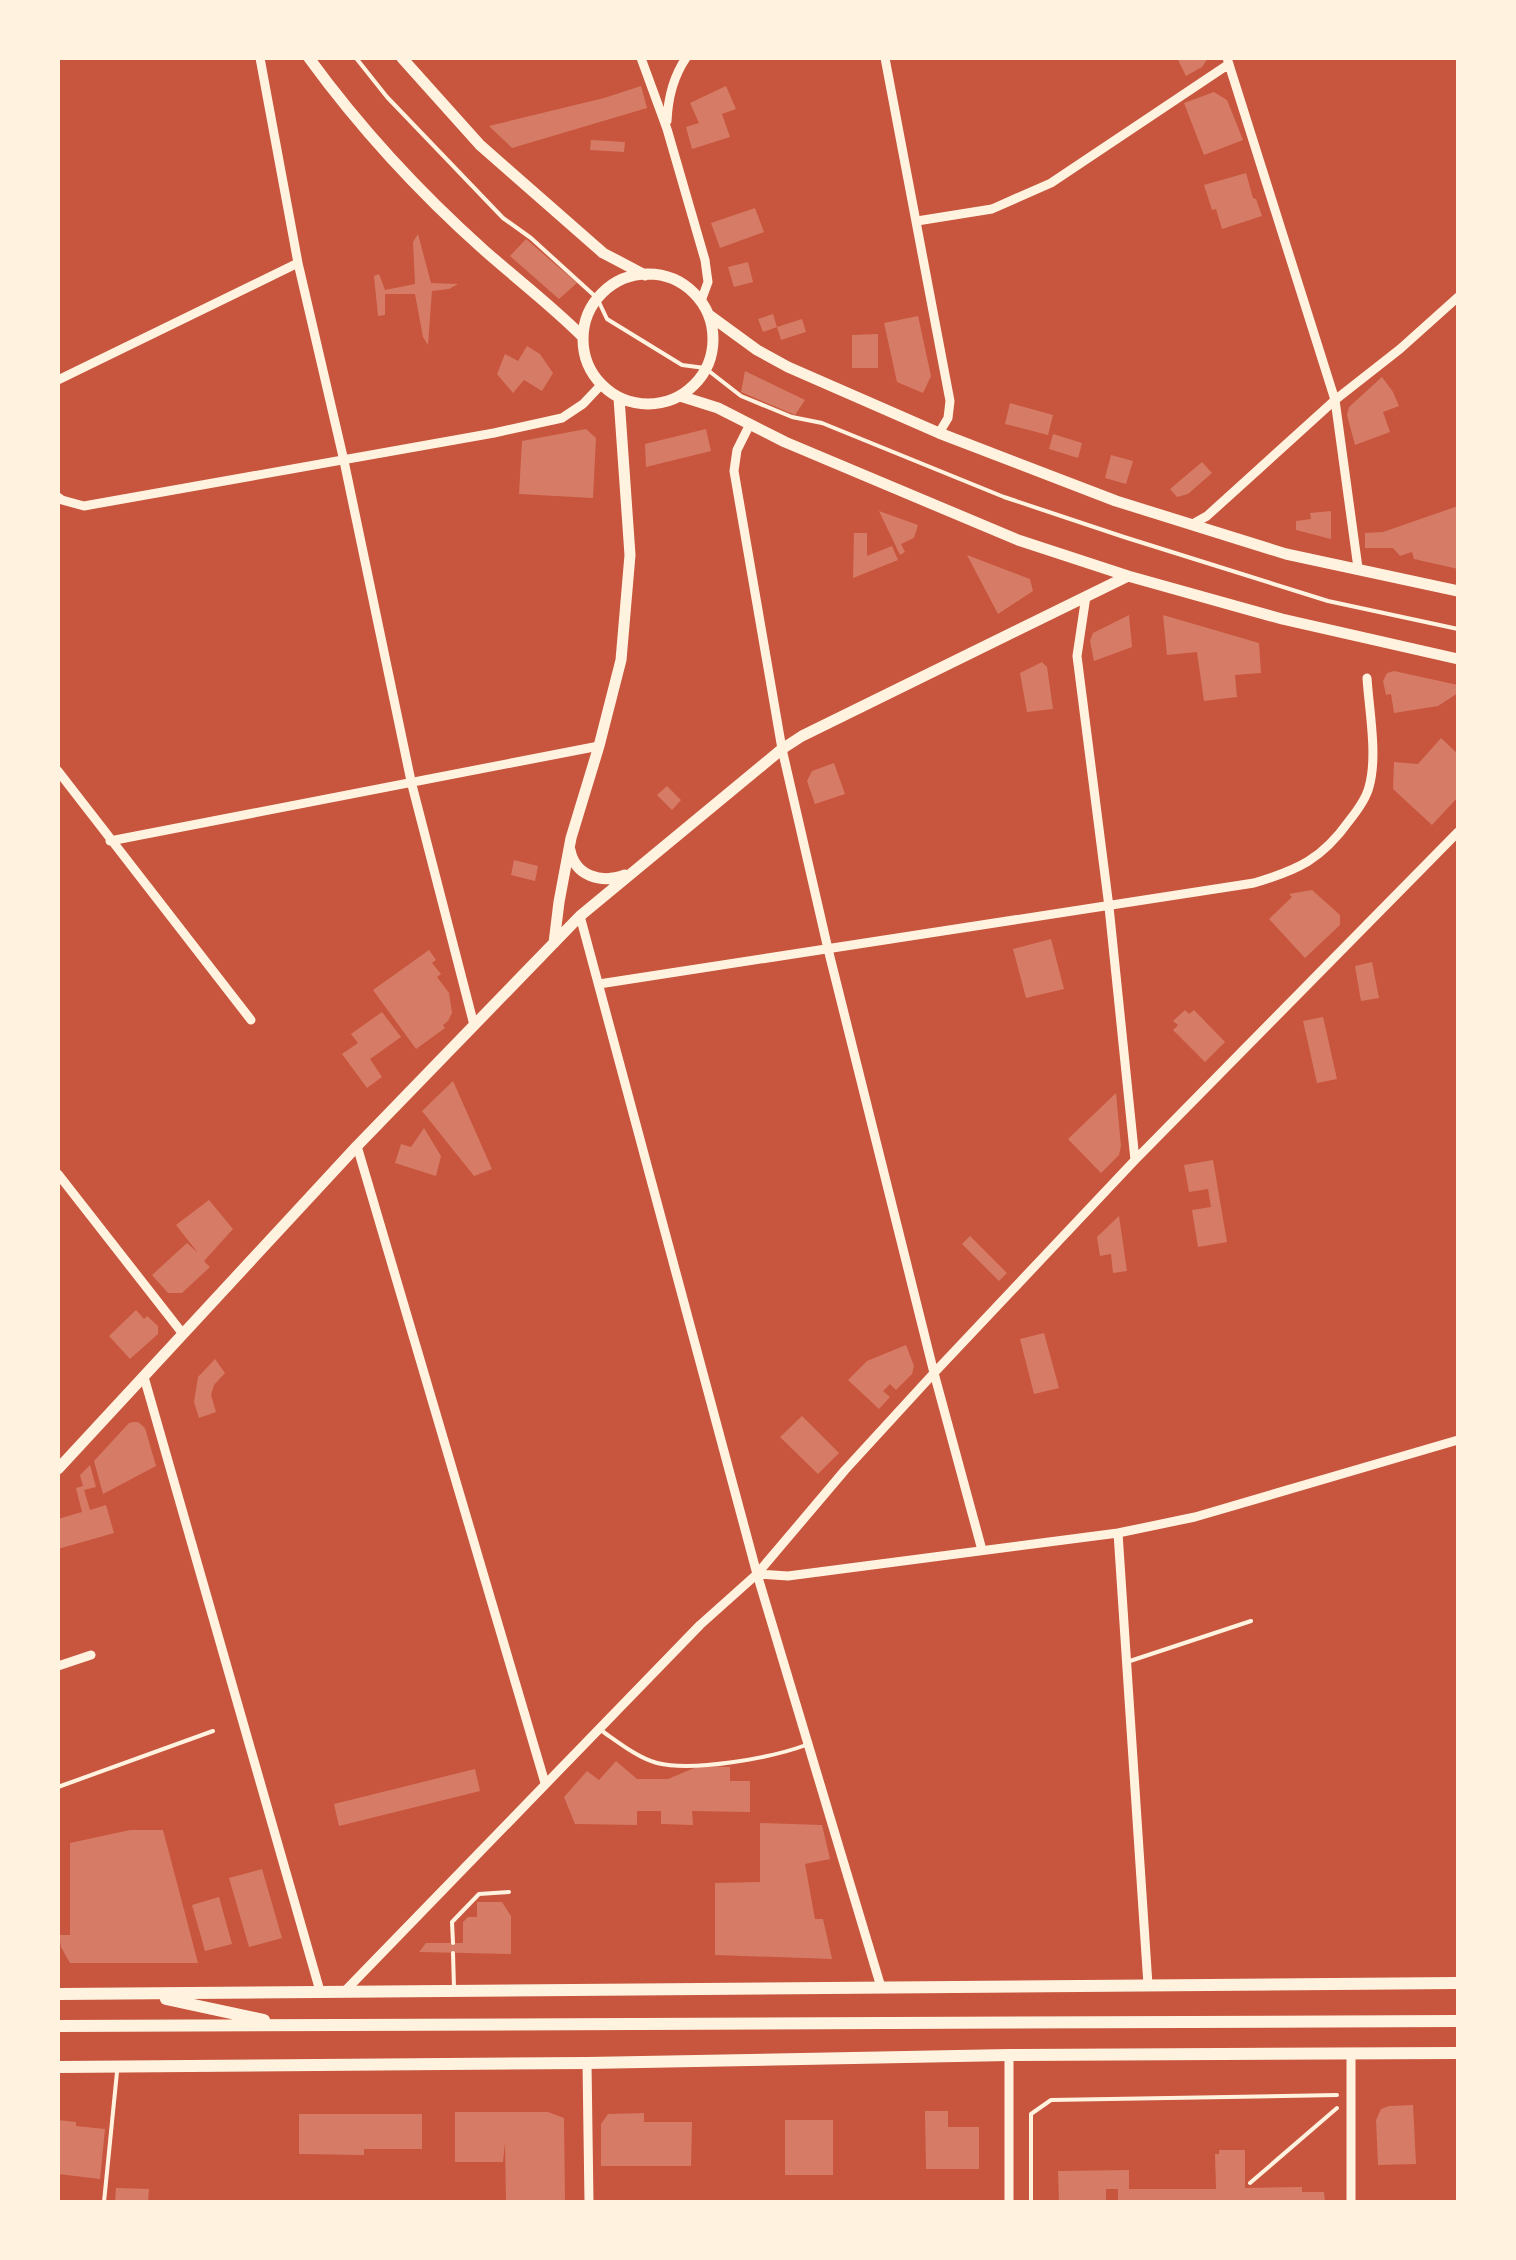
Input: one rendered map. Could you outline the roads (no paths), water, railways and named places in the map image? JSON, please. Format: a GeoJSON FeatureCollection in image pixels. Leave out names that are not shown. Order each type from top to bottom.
{"type":"FeatureCollection","features":[{"type":"Feature","properties":{"kind":"main road"},"geometry":{"type":"LineString","coordinates":[[309,58],[340,101],[414,184],[584,337]]}},
{"type":"Feature","properties":{"kind":"main road"},"geometry":{"type":"LineString","coordinates":[[402,58],[480,145],[603,253],[645,275]]}},
{"type":"Feature","properties":{"kind":"main road"},"geometry":{"type":"LineString","coordinates":[[709,315],[712,343],[706,368],[680,396],[660,403],[639,404],[619,398],[590,371],[584,337],[589,312],[598,298],[616,282],[645,275],[666,277],[686,286],[709,315],[773,360],[939,433],[1100,496],[1190,526],[1286,554],[1458,591]]}},
{"type":"Feature","properties":{"kind":"main road"},"geometry":{"type":"LineString","coordinates":[[680,396],[718,408],[803,450],[1018,540],[1128,576],[1298,623],[1458,659]]}},
{"type":"Feature","properties":{"kind":"main road"},"geometry":{"type":"LineString","coordinates":[[554,943],[571,838],[621,660],[630,555],[619,398]]}},
{"type":"Feature","properties":{"kind":"main road"},"geometry":{"type":"LineString","coordinates":[[58,1470],[357,1146],[580,916],[633,871],[802,736],[1128,576]]}},
{"type":"Feature","properties":{"kind":"main road"},"geometry":{"type":"LineString","coordinates":[[571,838],[574,864],[586,874],[612,880],[633,871]]}},
{"type":"Feature","properties":{"kind":"main road"},"geometry":{"type":"LineString","coordinates":[[58,1994],[1458,1983]]}},
{"type":"Feature","properties":{"kind":"main road"},"geometry":{"type":"LineString","coordinates":[[144,1994],[301,2026]]}},
{"type":"Feature","properties":{"kind":"main road"},"geometry":{"type":"LineString","coordinates":[[58,2026],[1458,2021]]}},
{"type":"Feature","properties":{"kind":"main road"},"geometry":{"type":"LineString","coordinates":[[58,2067],[1458,2053]]}},
{"type":"Feature","properties":{"kind":"street"},"geometry":{"type":"LineString","coordinates":[[260,58],[298,263],[411,782],[474,1025]]}},
{"type":"Feature","properties":{"kind":"street"},"geometry":{"type":"LineString","coordinates":[[641,58],[667,129],[704,260],[708,282],[701,301]]}},
{"type":"Feature","properties":{"kind":"street"},"geometry":{"type":"LineString","coordinates":[[667,129],[668,100],[686,58]]}},
{"type":"Feature","properties":{"kind":"street"},"geometry":{"type":"LineString","coordinates":[[885,58],[950,401],[948,418],[939,433]]}},
{"type":"Feature","properties":{"kind":"street"},"geometry":{"type":"LineString","coordinates":[[917,221],[992,209],[1051,183],[1228,61],[1335,400],[1358,568]]}},
{"type":"Feature","properties":{"kind":"street"},"geometry":{"type":"LineString","coordinates":[[58,380],[298,263]]}},
{"type":"Feature","properties":{"kind":"street"},"geometry":{"type":"LineString","coordinates":[[1190,526],[1208,516],[1335,400],[1458,297]]}},
{"type":"Feature","properties":{"kind":"street"},"geometry":{"type":"LineString","coordinates":[[58,497],[84,506],[494,434],[562,418],[601,385]]}},
{"type":"Feature","properties":{"kind":"street"},"geometry":{"type":"LineString","coordinates":[[750,424],[737,450],[734,470],[782,749],[828,949],[982,1550]]}},
{"type":"Feature","properties":{"kind":"street"},"geometry":{"type":"LineString","coordinates":[[1086,596],[1077,656],[1109,906],[1135,1160]]}},
{"type":"Feature","properties":{"kind":"street"},"geometry":{"type":"LineString","coordinates":[[599,984],[1254,884],[1286,874],[1309,863],[1327,848],[1369,789],[1372,766],[1367,678]]}},
{"type":"Feature","properties":{"kind":"street"},"geometry":{"type":"LineString","coordinates":[[110,841],[599,746]]}},
{"type":"Feature","properties":{"kind":"street"},"geometry":{"type":"LineString","coordinates":[[58,771],[251,1020]]}},
{"type":"Feature","properties":{"kind":"street"},"geometry":{"type":"LineString","coordinates":[[344,1992],[700,1625],[758,1574],[934,1372],[1135,1160],[1458,832]]}},
{"type":"Feature","properties":{"kind":"street"},"geometry":{"type":"LineString","coordinates":[[580,916],[758,1574],[881,1987]]}},
{"type":"Feature","properties":{"kind":"street"},"geometry":{"type":"LineString","coordinates":[[357,1146],[545,1782]]}},
{"type":"Feature","properties":{"kind":"street"},"geometry":{"type":"LineString","coordinates":[[58,1174],[182,1334]]}},
{"type":"Feature","properties":{"kind":"street"},"geometry":{"type":"LineString","coordinates":[[144,1377],[320,1991]]}},
{"type":"Feature","properties":{"kind":"street"},"geometry":{"type":"LineString","coordinates":[[758,1574],[788,1576],[1118,1533],[1195,1517],[1458,1440]]}},
{"type":"Feature","properties":{"kind":"street"},"geometry":{"type":"LineString","coordinates":[[1118,1533],[1148,1984]]}},
{"type":"Feature","properties":{"kind":"street"},"geometry":{"type":"LineString","coordinates":[[58,1666],[92,1655]]}},
{"type":"Feature","properties":{"kind":"street"},"geometry":{"type":"LineString","coordinates":[[1351,2054],[1351,2202]]}},
{"type":"Feature","properties":{"kind":"street"},"geometry":{"type":"LineString","coordinates":[[1009,2055],[1009,2202]]}},
{"type":"Feature","properties":{"kind":"street"},"geometry":{"type":"LineString","coordinates":[[587,2063],[589,2202]]}},
{"type":"Feature","properties":{"kind":"lane"},"geometry":{"type":"LineString","coordinates":[[1126,1662],[1250,1621]]}},
{"type":"Feature","properties":{"kind":"lane"},"geometry":{"type":"LineString","coordinates":[[598,1728],[653,1762],[675,1765],[748,1760],[808,1744]]}},
{"type":"Feature","properties":{"kind":"lane"},"geometry":{"type":"LineString","coordinates":[[58,1787],[213,1730]]}},
{"type":"Feature","properties":{"kind":"lane"},"geometry":{"type":"LineString","coordinates":[[453,1943],[452,1922],[480,1894],[509,1892]]}},
{"type":"Feature","properties":{"kind":"lane"},"geometry":{"type":"LineString","coordinates":[[453,1952],[454,1991]]}},
{"type":"Feature","properties":{"kind":"lane"},"geometry":{"type":"LineString","coordinates":[[104,2202],[117,2068]]}}]}
